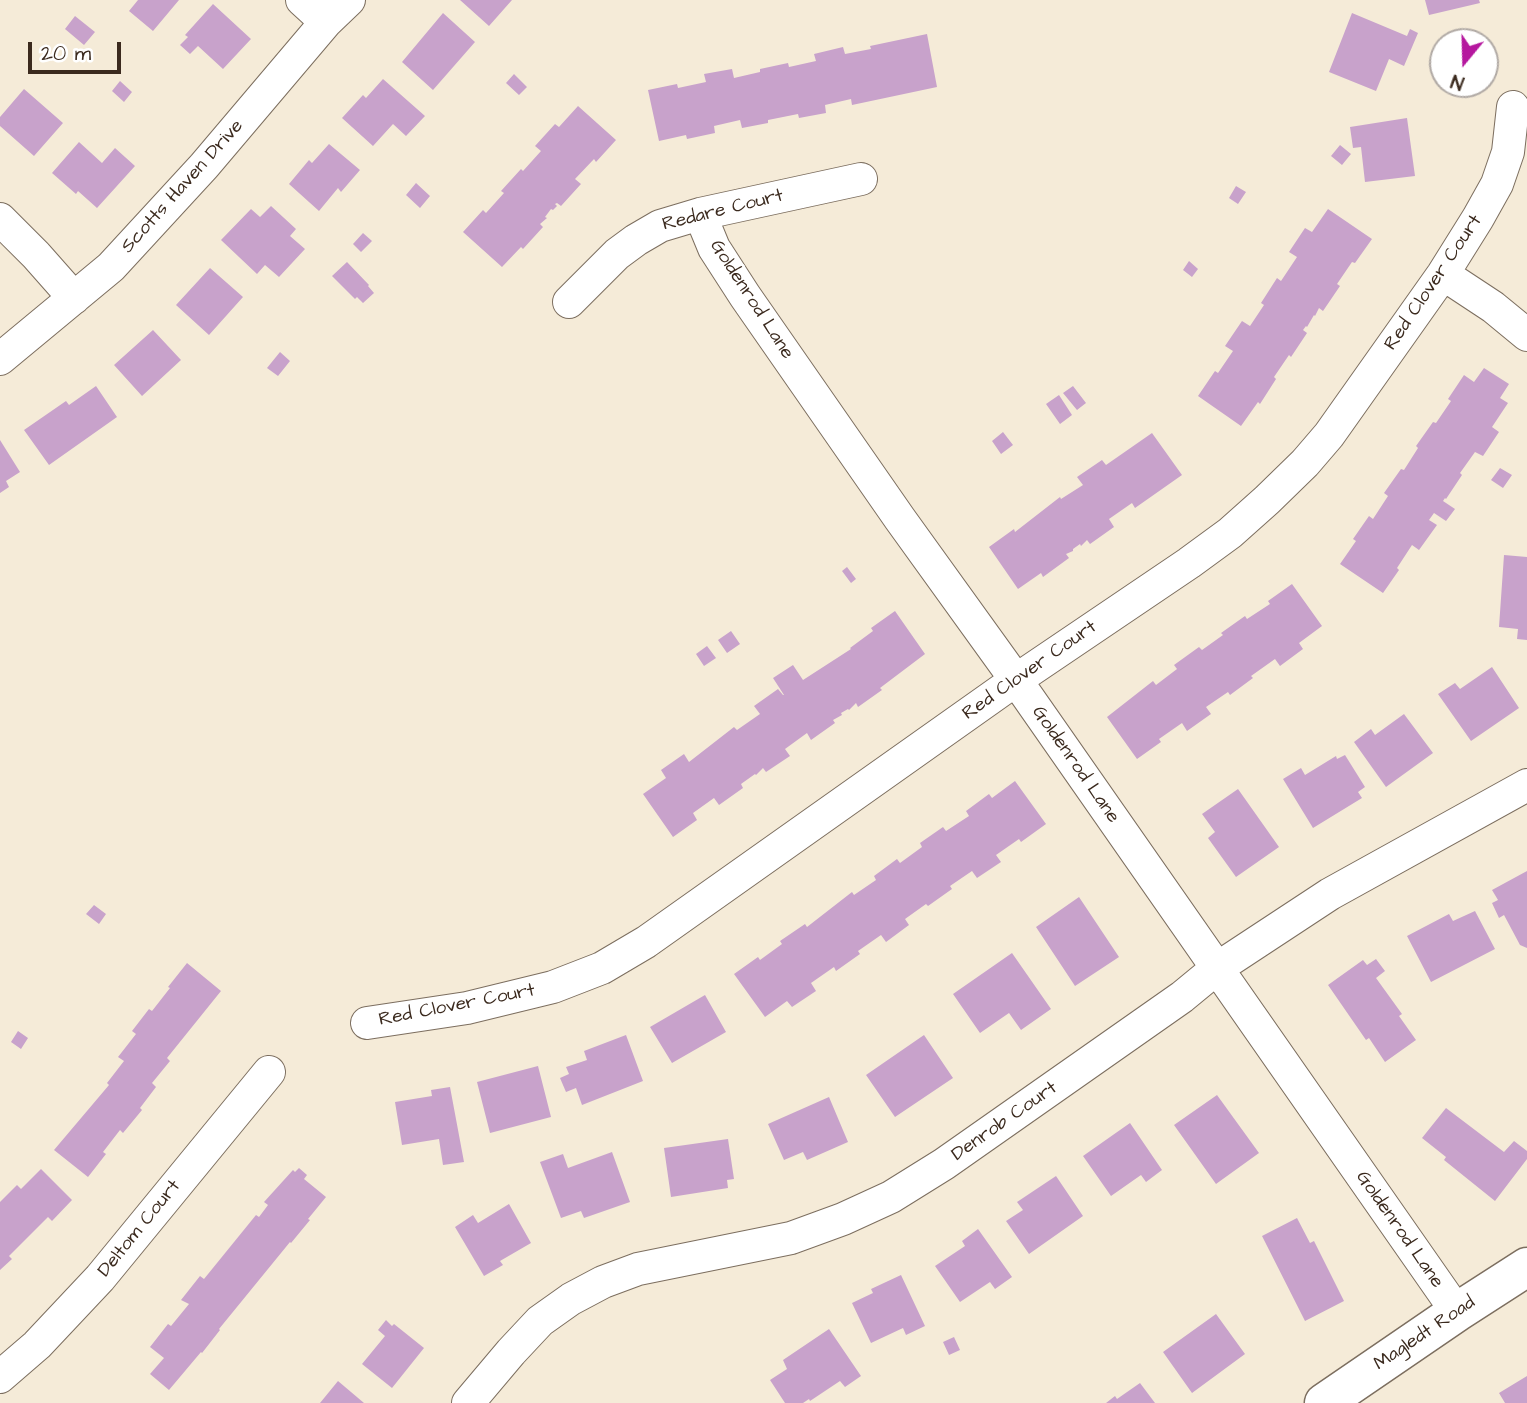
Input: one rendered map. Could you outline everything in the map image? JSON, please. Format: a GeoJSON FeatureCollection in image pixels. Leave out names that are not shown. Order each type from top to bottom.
{"type":"FeatureCollection","features":[{"type":"Feature","properties":{"kind":"street"},"geometry":{"type":"LineString","coordinates":[[302,0],[326,22]]}},
{"type":"Feature","properties":{"kind":"street","name":"Scotts Haven Drive"},"geometry":{"type":"LineString","coordinates":[[0,359],[111,267],[204,166],[326,22],[349,0]]}},
{"type":"Feature","properties":{"kind":"street","name":"Red Clover Court"},"geometry":{"type":"LineString","coordinates":[[367,1023],[480,1005],[552,988],[601,968],[646,942],[1016,680],[1230,533],[1305,463],[1329,435],[1443,274],[1497,184],[1508,152],[1513,107]]}},
{"type":"Feature","properties":{"kind":"street","name":"Redare Court"},"geometry":{"type":"LineString","coordinates":[[569,302],[617,254],[660,226],[700,214],[862,179]]}},
{"type":"Feature","properties":{"kind":"street","name":"Goldenrod Lane"},"geometry":{"type":"LineString","coordinates":[[700,214],[714,247],[745,296],[1457,1312]]}},
{"type":"Feature","properties":{"kind":"street"},"geometry":{"type":"LineString","coordinates":[[0,219],[74,298]]}},
{"type":"Feature","properties":{"kind":"street"},"geometry":{"type":"LineString","coordinates":[[1443,274],[1493,307],[1527,335]]}},
{"type":"Feature","properties":{"kind":"street","name":"Denrob Court"},"geometry":{"type":"LineString","coordinates":[[468,1403],[540,1321],[571,1299],[603,1282],[638,1269],[791,1238],[843,1219],[891,1197],[956,1156],[1182,997],[1216,970],[1330,894],[1527,785]]}},
{"type":"Feature","properties":{"kind":"street","name":"Deltom Court"},"geometry":{"type":"LineString","coordinates":[[0,1377],[37,1345],[100,1278],[269,1072]]}},
{"type":"Feature","properties":{"kind":"street","name":"Magledt Road"},"geometry":{"type":"LineString","coordinates":[[1324,1403],[1527,1267]]}},
{"type":"Feature","properties":{"kind":"building"},"geometry":{"type":"Polygon","coordinates":[[[138,0],[179,0],[153,31],[129,11],[138,0]]]}},
{"type":"Feature","properties":{"kind":"building"},"geometry":{"type":"Polygon","coordinates":[[[460,0],[512,0],[489,26],[460,0]]]}},
{"type":"Feature","properties":{"kind":"building"},"geometry":{"type":"Polygon","coordinates":[[[1425,0],[1479,0],[1480,3],[1429,15],[1425,0]]]}},
{"type":"Feature","properties":{"kind":"building"},"geometry":{"type":"Polygon","coordinates":[[[213,4],[251,39],[223,69],[198,46],[190,54],[180,45],[188,37],[185,35],[213,4]]]}},
{"type":"Feature","properties":{"kind":"building"},"geometry":{"type":"Polygon","coordinates":[[[443,13],[475,42],[433,90],[402,62],[443,13]]]}},
{"type":"Feature","properties":{"kind":"building"},"geometry":{"type":"Polygon","coordinates":[[[1352,13],[1407,36],[1410,29],[1418,33],[1404,66],[1389,59],[1376,91],[1329,72],[1352,13]]]}},
{"type":"Feature","properties":{"kind":"building"},"geometry":{"type":"Polygon","coordinates":[[[75,16],[95,32],[84,45],[65,29],[75,16]]]}},
{"type":"Feature","properties":{"kind":"building"},"geometry":{"type":"Polygon","coordinates":[[[927,34],[937,87],[852,105],[851,99],[825,105],[826,113],[799,118],[798,114],[742,128],[740,120],[714,126],[715,133],[687,139],[686,135],[659,141],[648,90],[677,84],[678,88],[706,82],[704,74],[732,69],[734,78],[788,63],[789,67],[816,61],[814,54],[843,47],[845,54],[927,34]]]}},
{"type":"Feature","properties":{"kind":"building"},"geometry":{"type":"Polygon","coordinates":[[[514,74],[527,87],[519,95],[506,83],[514,74]]]}},
{"type":"Feature","properties":{"kind":"building"},"geometry":{"type":"Polygon","coordinates":[[[383,79],[425,116],[406,136],[393,124],[373,146],[342,118],[363,95],[366,98],[383,79]]]}},
{"type":"Feature","properties":{"kind":"building"},"geometry":{"type":"Polygon","coordinates":[[[120,81],[132,92],[124,102],[112,91],[120,81]]]}},
{"type":"Feature","properties":{"kind":"building"},"geometry":{"type":"Polygon","coordinates":[[[24,89],[63,123],[34,156],[0,126],[0,117],[24,89]]]}},
{"type":"Feature","properties":{"kind":"building"},"geometry":{"type":"Polygon","coordinates":[[[578,106],[616,140],[596,162],[594,159],[575,179],[581,184],[561,206],[555,204],[557,206],[551,209],[540,224],[543,227],[502,267],[463,232],[483,210],[486,213],[504,193],[501,191],[541,151],[535,146],[555,124],[559,127],[578,106]]]}},
{"type":"Feature","properties":{"kind":"building"},"geometry":{"type":"Polygon","coordinates":[[[1407,118],[1415,176],[1365,182],[1361,147],[1353,148],[1350,127],[1407,118]]]}},
{"type":"Feature","properties":{"kind":"building"},"geometry":{"type":"Polygon","coordinates":[[[79,142],[102,163],[115,148],[135,166],[97,208],[52,173],[79,142]]]}},
{"type":"Feature","properties":{"kind":"building"},"geometry":{"type":"Polygon","coordinates":[[[329,144],[360,170],[341,192],[338,188],[319,211],[289,184],[309,160],[312,163],[329,144]]]}},
{"type":"Feature","properties":{"kind":"building"},"geometry":{"type":"Polygon","coordinates":[[[1340,145],[1351,154],[1342,165],[1331,156],[1340,145]]]}},
{"type":"Feature","properties":{"kind":"building"},"geometry":{"type":"Polygon","coordinates":[[[416,183],[430,196],[420,208],[406,195],[416,183]]]}},
{"type":"Feature","properties":{"kind":"building"},"geometry":{"type":"Polygon","coordinates":[[[1236,186],[1246,192],[1238,204],[1229,198],[1236,186]]]}},
{"type":"Feature","properties":{"kind":"building"},"geometry":{"type":"Polygon","coordinates":[[[271,206],[296,229],[290,236],[305,249],[279,277],[265,265],[257,274],[221,240],[251,209],[260,217],[271,206]]]}},
{"type":"Feature","properties":{"kind":"building"},"geometry":{"type":"Polygon","coordinates":[[[1328,209],[1372,239],[1337,284],[1340,286],[1323,311],[1319,308],[1303,330],[1307,333],[1274,377],[1276,379],[1260,404],[1258,402],[1241,426],[1198,396],[1233,351],[1225,346],[1242,321],[1250,326],[1277,278],[1281,281],[1297,257],[1289,252],[1305,228],[1312,232],[1328,209]]]}},
{"type":"Feature","properties":{"kind":"building"},"geometry":{"type":"Polygon","coordinates":[[[363,233],[372,241],[361,252],[353,244],[363,233]]]}},
{"type":"Feature","properties":{"kind":"building"},"geometry":{"type":"Polygon","coordinates":[[[1189,261],[1198,269],[1192,277],[1183,270],[1189,261]]]}},
{"type":"Feature","properties":{"kind":"building"},"geometry":{"type":"Polygon","coordinates":[[[347,262],[374,293],[363,303],[357,297],[355,299],[332,276],[347,262]]]}},
{"type":"Feature","properties":{"kind":"building"},"geometry":{"type":"Polygon","coordinates":[[[210,268],[243,297],[209,335],[176,305],[210,268]]]}},
{"type":"Feature","properties":{"kind":"building"},"geometry":{"type":"Polygon","coordinates":[[[153,330],[181,360],[142,396],[114,365],[153,330]]]}},
{"type":"Feature","properties":{"kind":"building"},"geometry":{"type":"Polygon","coordinates":[[[280,352],[290,361],[278,376],[267,368],[280,352]]]}},
{"type":"Feature","properties":{"kind":"building"},"geometry":{"type":"Polygon","coordinates":[[[1484,368],[1509,384],[1500,398],[1508,403],[1492,427],[1499,432],[1483,456],[1475,452],[1443,501],[1455,509],[1446,521],[1434,513],[1429,520],[1437,525],[1419,550],[1412,545],[1383,593],[1340,564],[1369,516],[1373,519],[1388,496],[1384,493],[1401,469],[1404,470],[1418,448],[1416,446],[1451,401],[1448,399],[1464,375],[1474,382],[1484,368]]]}},
{"type":"Feature","properties":{"kind":"building"},"geometry":{"type":"Polygon","coordinates":[[[96,386],[117,417],[49,465],[24,430],[66,401],[69,405],[96,386]]]}},
{"type":"Feature","properties":{"kind":"building"},"geometry":{"type":"Polygon","coordinates":[[[1073,386],[1086,403],[1077,410],[1063,393],[1073,386]]]}},
{"type":"Feature","properties":{"kind":"building"},"geometry":{"type":"Polygon","coordinates":[[[1059,395],[1072,415],[1060,424],[1046,404],[1059,395]]]}},
{"type":"Feature","properties":{"kind":"building"},"geometry":{"type":"Polygon","coordinates":[[[1003,432],[1013,445],[1001,454],[992,441],[1003,432]]]}},
{"type":"Feature","properties":{"kind":"building"},"geometry":{"type":"Polygon","coordinates":[[[1152,433],[1182,475],[1135,508],[1132,503],[1109,519],[1114,527],[1090,544],[1087,540],[1081,546],[1080,544],[1066,554],[1069,558],[1043,577],[1041,573],[1018,589],[989,547],[1014,529],[1015,532],[1060,497],[1061,499],[1083,485],[1077,477],[1102,460],[1106,465],[1152,433]]]}},
{"type":"Feature","properties":{"kind":"building"},"geometry":{"type":"Polygon","coordinates":[[[0,440],[20,472],[6,481],[9,487],[0,493],[0,440]]]}},
{"type":"Feature","properties":{"kind":"building"},"geometry":{"type":"Polygon","coordinates":[[[1500,468],[1512,475],[1503,488],[1491,480],[1500,468]]]}},
{"type":"Feature","properties":{"kind":"building"},"geometry":{"type":"Polygon","coordinates":[[[1504,555],[1527,557],[1527,640],[1517,639],[1518,629],[1499,627],[1504,555]]]}},
{"type":"Feature","properties":{"kind":"building"},"geometry":{"type":"Polygon","coordinates":[[[847,567],[856,579],[851,583],[842,571],[847,567]]]}},
{"type":"Feature","properties":{"kind":"building"},"geometry":{"type":"Polygon","coordinates":[[[1292,584],[1322,626],[1299,643],[1303,649],[1280,666],[1275,659],[1230,695],[1228,692],[1206,707],[1211,714],[1187,731],[1182,723],[1137,759],[1107,717],[1153,681],[1156,685],[1177,669],[1174,665],[1199,647],[1202,650],[1245,616],[1247,619],[1270,604],[1268,601],[1292,584]]]}},
{"type":"Feature","properties":{"kind":"building"},"geometry":{"type":"Polygon","coordinates":[[[895,611],[925,654],[858,707],[856,703],[841,713],[842,715],[833,720],[835,723],[811,740],[807,733],[785,749],[790,756],[766,772],[763,768],[741,784],[743,788],[719,805],[714,798],[693,813],[697,820],[673,837],[643,794],[666,778],[661,770],[684,754],[689,762],[734,727],[737,730],[760,714],[754,706],[778,689],[784,695],[773,678],[793,665],[803,680],[851,649],[873,631],[871,628],[895,611]]]}},
{"type":"Feature","properties":{"kind":"building"},"geometry":{"type":"Polygon","coordinates":[[[731,631],[740,644],[727,653],[718,640],[731,631]]]}},
{"type":"Feature","properties":{"kind":"building"},"geometry":{"type":"Polygon","coordinates":[[[707,646],[716,658],[704,666],[696,654],[707,646]]]}},
{"type":"Feature","properties":{"kind":"building"},"geometry":{"type":"Polygon","coordinates":[[[1492,667],[1519,708],[1471,741],[1438,694],[1455,683],[1460,689],[1492,667]]]}},
{"type":"Feature","properties":{"kind":"building"},"geometry":{"type":"Polygon","coordinates":[[[1404,714],[1433,753],[1386,787],[1354,742],[1371,729],[1375,735],[1404,714]]]}},
{"type":"Feature","properties":{"kind":"building"},"geometry":{"type":"Polygon","coordinates":[[[1345,755],[1365,787],[1358,792],[1362,798],[1313,828],[1283,779],[1301,768],[1305,775],[1336,756],[1337,759],[1345,755]]]}},
{"type":"Feature","properties":{"kind":"building"},"geometry":{"type":"Polygon","coordinates":[[[1015,781],[1046,824],[1021,842],[1019,839],[996,855],[1001,862],[977,878],[972,871],[950,886],[952,889],[905,919],[909,925],[886,942],[881,935],[836,971],[834,967],[811,983],[816,991],[792,1007],[787,1001],[765,1017],[734,974],[758,957],[760,960],[782,944],[780,941],[805,924],[807,927],[852,892],[854,895],[876,880],[874,876],[897,859],[900,863],[922,847],[920,843],[943,827],[946,831],[969,816],[966,811],[989,794],[992,798],[1015,781]]]}},
{"type":"Feature","properties":{"kind":"building"},"geometry":{"type":"Polygon","coordinates":[[[1238,789],[1279,847],[1236,877],[1208,838],[1215,832],[1202,814],[1238,789]]]}},
{"type":"Feature","properties":{"kind":"building"},"geometry":{"type":"Polygon","coordinates":[[[1527,871],[1527,948],[1520,945],[1504,915],[1499,918],[1492,903],[1498,900],[1492,890],[1527,871]]]}},
{"type":"Feature","properties":{"kind":"building"},"geometry":{"type":"Polygon","coordinates":[[[1079,897],[1119,957],[1075,986],[1036,927],[1079,897]]]}},
{"type":"Feature","properties":{"kind":"building"},"geometry":{"type":"Polygon","coordinates":[[[94,905],[106,914],[99,924],[86,914],[94,905]]]}},
{"type":"Feature","properties":{"kind":"building"},"geometry":{"type":"Polygon","coordinates":[[[1475,911],[1495,949],[1431,982],[1407,936],[1449,914],[1453,921],[1475,911]]]}},
{"type":"Feature","properties":{"kind":"building"},"geometry":{"type":"Polygon","coordinates":[[[1012,953],[1051,1009],[1021,1030],[1009,1013],[980,1033],[953,994],[1012,953]]]}},
{"type":"Feature","properties":{"kind":"building"},"geometry":{"type":"Polygon","coordinates":[[[1376,959],[1385,971],[1376,978],[1402,1014],[1399,1016],[1416,1040],[1385,1062],[1369,1038],[1366,1040],[1328,985],[1363,960],[1367,965],[1376,959]]]}},
{"type":"Feature","properties":{"kind":"building"},"geometry":{"type":"Polygon","coordinates":[[[187,963],[221,991],[167,1058],[170,1061],[152,1083],[156,1087],[140,1108],[142,1110],[123,1133],[120,1130],[88,1177],[54,1150],[109,1085],[107,1083],[124,1061],[118,1057],[136,1034],[132,1031],[149,1009],[152,1011],[187,963]]]}},
{"type":"Feature","properties":{"kind":"building"},"geometry":{"type":"Polygon","coordinates":[[[705,995],[726,1032],[672,1063],[650,1027],[705,995]]]}},
{"type":"Feature","properties":{"kind":"building"},"geometry":{"type":"Polygon","coordinates":[[[18,1031],[28,1038],[21,1049],[11,1042],[18,1031]]]}},
{"type":"Feature","properties":{"kind":"building"},"geometry":{"type":"Polygon","coordinates":[[[626,1035],[643,1081],[582,1105],[576,1088],[566,1092],[560,1078],[569,1074],[566,1067],[587,1060],[584,1051],[626,1035]]]}},
{"type":"Feature","properties":{"kind":"building"},"geometry":{"type":"Polygon","coordinates":[[[924,1035],[953,1078],[895,1117],[866,1075],[924,1035]]]}},
{"type":"Feature","properties":{"kind":"building"},"geometry":{"type":"Polygon","coordinates":[[[538,1066],[551,1117],[490,1133],[477,1082],[538,1066]]]}},
{"type":"Feature","properties":{"kind":"building"},"geometry":{"type":"Polygon","coordinates":[[[450,1087],[464,1162],[443,1165],[439,1139],[402,1145],[395,1102],[432,1096],[431,1090],[450,1087]]]}},
{"type":"Feature","properties":{"kind":"building"},"geometry":{"type":"Polygon","coordinates":[[[1217,1095],[1259,1153],[1216,1184],[1174,1125],[1217,1095]]]}},
{"type":"Feature","properties":{"kind":"building"},"geometry":{"type":"Polygon","coordinates":[[[829,1097],[848,1142],[807,1160],[803,1152],[784,1160],[768,1124],[829,1097]]]}},
{"type":"Feature","properties":{"kind":"building"},"geometry":{"type":"Polygon","coordinates":[[[1446,1108],[1504,1152],[1514,1141],[1527,1151],[1527,1159],[1495,1201],[1444,1160],[1446,1157],[1422,1138],[1446,1108]]]}},
{"type":"Feature","properties":{"kind":"building"},"geometry":{"type":"Polygon","coordinates":[[[1130,1123],[1162,1170],[1146,1182],[1141,1175],[1111,1196],[1083,1156],[1130,1123]]]}},
{"type":"Feature","properties":{"kind":"building"},"geometry":{"type":"Polygon","coordinates":[[[728,1139],[734,1179],[727,1180],[728,1188],[671,1197],[664,1148],[728,1139]]]}},
{"type":"Feature","properties":{"kind":"building"},"geometry":{"type":"Polygon","coordinates":[[[612,1152],[630,1202],[584,1218],[581,1211],[561,1218],[540,1162],[563,1154],[568,1168],[612,1152]]]}},
{"type":"Feature","properties":{"kind":"building"},"geometry":{"type":"Polygon","coordinates":[[[299,1168],[307,1175],[304,1179],[326,1197],[202,1353],[169,1390],[150,1374],[164,1358],[150,1347],[168,1324],[171,1326],[189,1304],[181,1300],[200,1276],[204,1279],[256,1215],[259,1217],[268,1205],[264,1202],[293,1170],[295,1172],[299,1168]]]}},
{"type":"Feature","properties":{"kind":"building"},"geometry":{"type":"Polygon","coordinates":[[[41,1169],[72,1200],[52,1221],[48,1217],[9,1256],[12,1259],[0,1270],[0,1202],[17,1185],[21,1189],[41,1169]]]}},
{"type":"Feature","properties":{"kind":"building"},"geometry":{"type":"Polygon","coordinates":[[[1056,1176],[1083,1216],[1029,1254],[1006,1221],[1023,1210],[1017,1202],[1056,1176]]]}},
{"type":"Feature","properties":{"kind":"building"},"geometry":{"type":"Polygon","coordinates":[[[509,1204],[531,1243],[500,1261],[503,1265],[484,1276],[455,1227],[473,1215],[478,1223],[509,1204]]]}},
{"type":"Feature","properties":{"kind":"building"},"geometry":{"type":"Polygon","coordinates":[[[1297,1218],[1310,1243],[1314,1241],[1344,1301],[1305,1321],[1262,1236],[1297,1218]]]}},
{"type":"Feature","properties":{"kind":"building"},"geometry":{"type":"Polygon","coordinates":[[[978,1229],[1012,1277],[995,1289],[990,1282],[960,1302],[935,1266],[965,1246],[962,1241],[978,1229]]]}},
{"type":"Feature","properties":{"kind":"building"},"geometry":{"type":"Polygon","coordinates":[[[901,1275],[925,1326],[906,1335],[903,1328],[871,1343],[852,1303],[873,1293],[871,1289],[901,1275]]]}},
{"type":"Feature","properties":{"kind":"building"},"geometry":{"type":"Polygon","coordinates":[[[1216,1314],[1245,1354],[1192,1393],[1163,1352],[1216,1314]]]}},
{"type":"Feature","properties":{"kind":"building"},"geometry":{"type":"Polygon","coordinates":[[[386,1320],[424,1348],[392,1388],[362,1364],[385,1336],[378,1330],[386,1320]]]}},
{"type":"Feature","properties":{"kind":"building"},"geometry":{"type":"Polygon","coordinates":[[[829,1329],[861,1376],[845,1387],[840,1381],[810,1401],[785,1403],[770,1380],[787,1369],[783,1360],[829,1329]]]}},
{"type":"Feature","properties":{"kind":"building"},"geometry":{"type":"Polygon","coordinates":[[[954,1337],[960,1350],[949,1355],[943,1342],[954,1337]]]}},
{"type":"Feature","properties":{"kind":"building"},"geometry":{"type":"Polygon","coordinates":[[[1527,1376],[1527,1403],[1505,1403],[1499,1393],[1527,1376]]]}},
{"type":"Feature","properties":{"kind":"building"},"geometry":{"type":"Polygon","coordinates":[[[338,1381],[364,1403],[320,1403],[338,1381]]]}},
{"type":"Feature","properties":{"kind":"building"},"geometry":{"type":"Polygon","coordinates":[[[1140,1383],[1155,1403],[1106,1403],[1115,1396],[1117,1399],[1140,1383]]]}}]}
